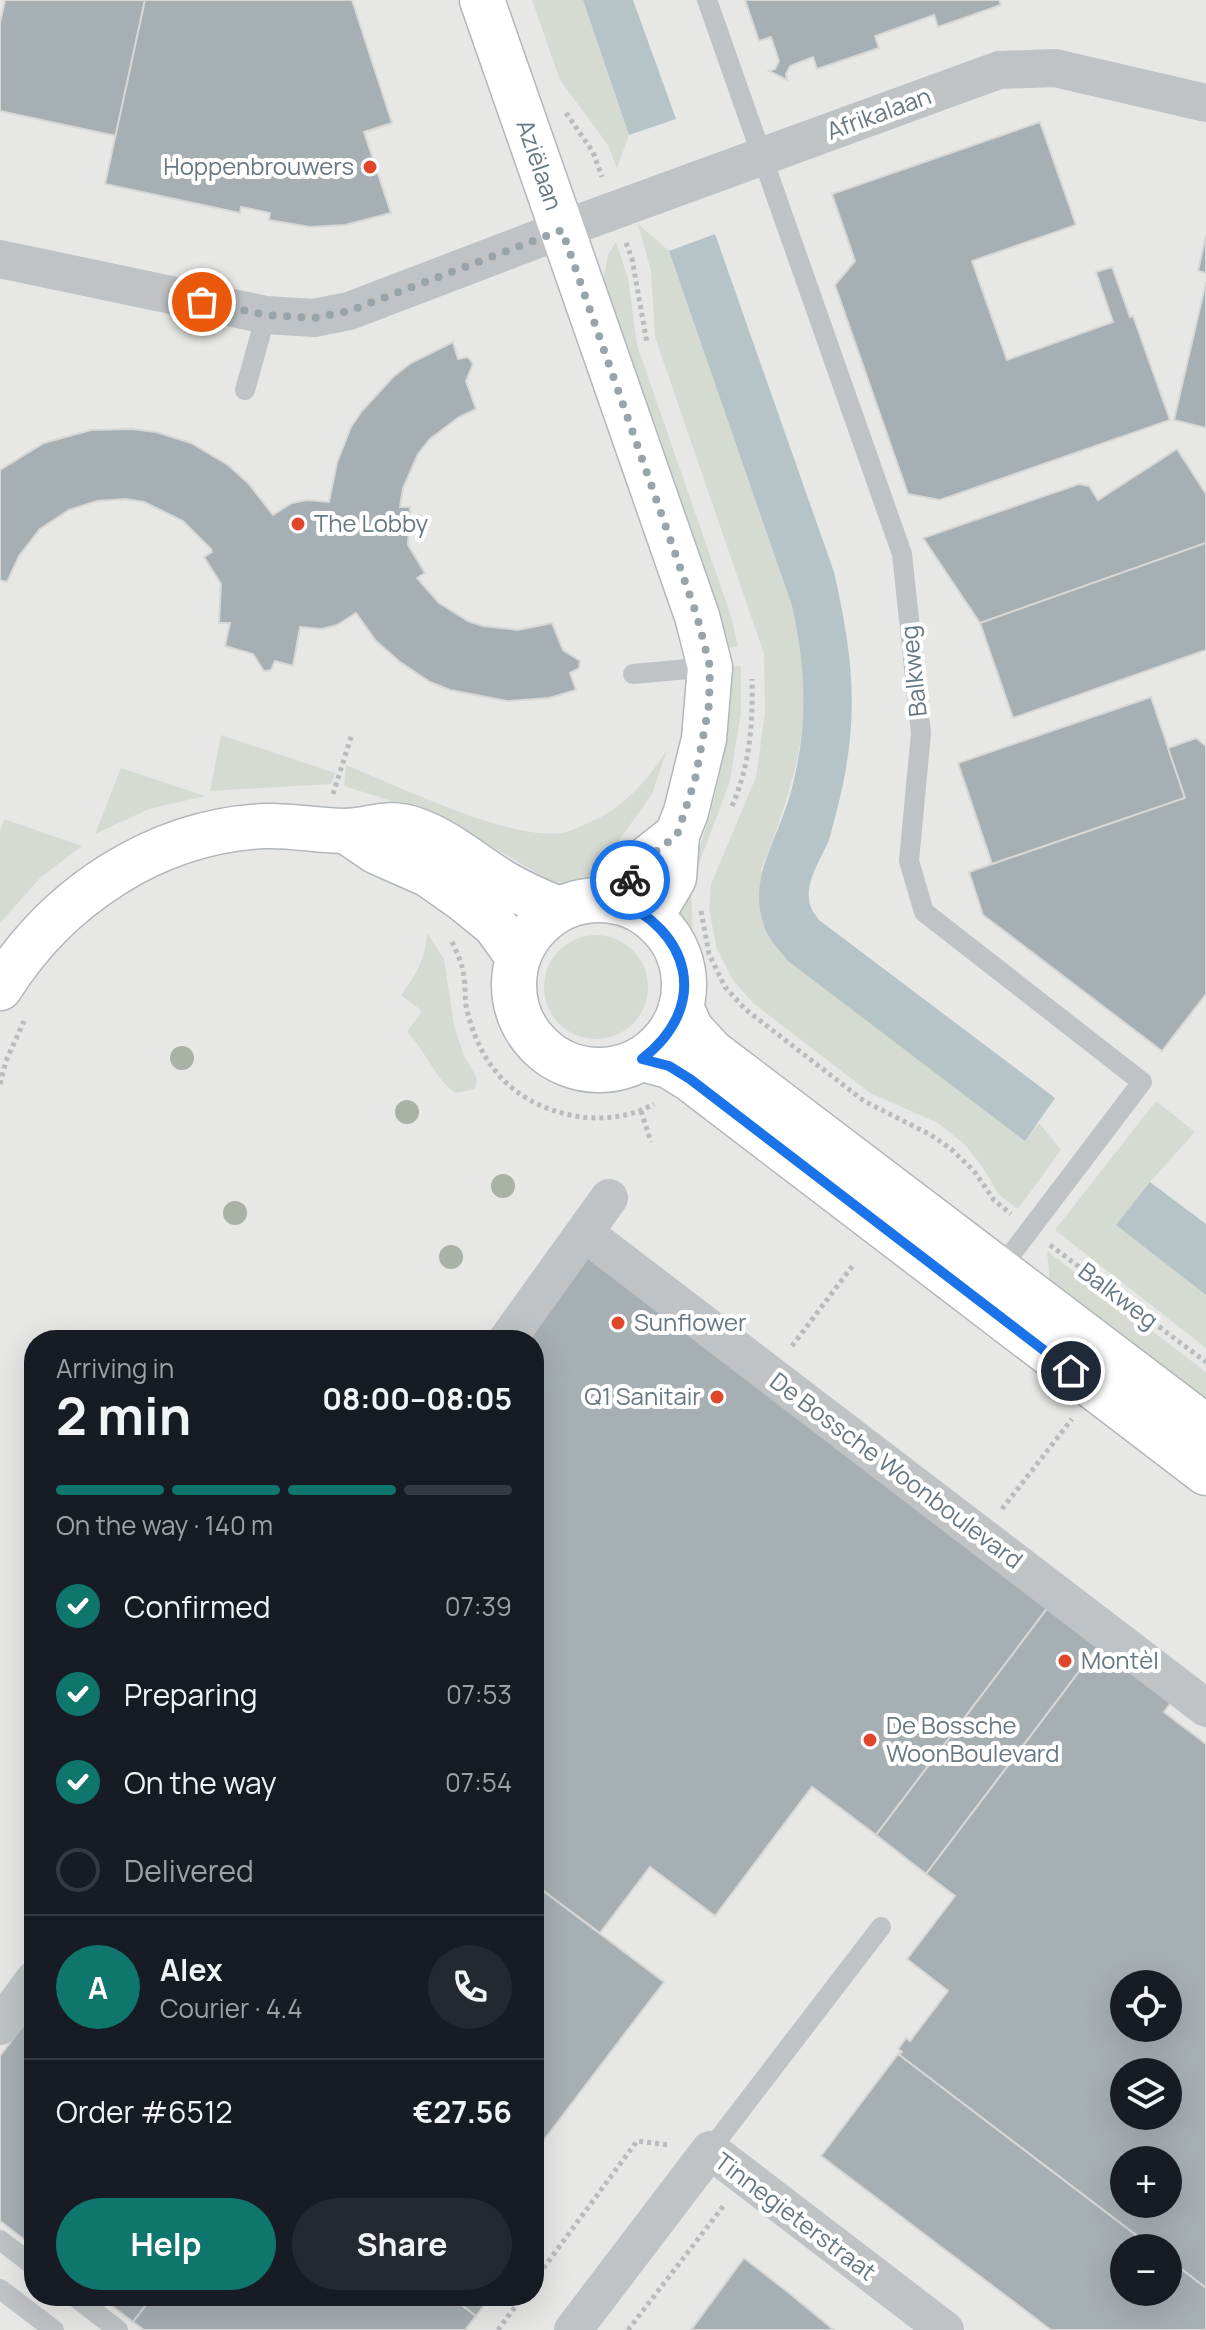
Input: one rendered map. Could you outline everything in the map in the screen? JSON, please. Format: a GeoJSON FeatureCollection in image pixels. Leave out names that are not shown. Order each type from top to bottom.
{"type":"FeatureCollection","features":[{"type":"Feature","properties":{"kind":"street","name":"Aziëlaan"},"geometry":{"type":"LineString","coordinates":[[482,0],[697,616],[710,667],[704,739],[677,835],[674,878],[633,908]]}},
{"type":"Feature","properties":{"kind":"street","name":"Afrikalaan"},"geometry":{"type":"LineString","coordinates":[[0,259],[266,315],[314,318],[349,311],[999,70],[1055,68],[1206,103]]}},
{"type":"Feature","properties":{"kind":"street"},"geometry":{"type":"LineString","coordinates":[[16,999],[21,957],[55,918],[99,883],[147,856],[229,830],[267,826],[334,830],[386,824],[415,829],[450,846],[520,891],[559,909]]}},
{"type":"Feature","properties":{"kind":"street"},"geometry":{"type":"LineString","coordinates":[[334,830],[429,875],[495,925],[518,957]]}},
{"type":"Feature","properties":{"kind":"street"},"geometry":{"type":"LineString","coordinates":[[578,902],[633,908],[673,944],[682,964],[684,986],[681,1007],[673,1028],[660,1045],[642,1059],[617,1068],[591,1070],[573,1066],[553,1056],[528,1031],[517,1008],[514,982],[518,957],[535,930],[559,909],[578,902]]}},
{"type":"Feature","properties":{"kind":"street","name":"Balkweg"},"geometry":{"type":"LineString","coordinates":[[681,1007],[691,1029],[701,1066]]}},
{"type":"Feature","properties":{"kind":"street","name":"Balkweg"},"geometry":{"type":"LineString","coordinates":[[642,1059],[669,1066],[701,1066],[989,1284],[1206,1427]]}},
{"type":"Feature","properties":{"kind":"street"},"geometry":{"type":"LineString","coordinates":[[514,1330],[609,1198]]}},
{"type":"Feature","properties":{"kind":"street","name":"De Bossche Woonboulevard"},"geometry":{"type":"LineString","coordinates":[[586,1234],[1206,1708]]}},
{"type":"Feature","properties":{"kind":"street","name":"Balkweg"},"geometry":{"type":"LineString","coordinates":[[989,1284],[1094,1389],[1206,1473]]}},
{"type":"Feature","properties":{"kind":"street"},"geometry":{"type":"LineString","coordinates":[[0,2026],[24,1994]]}},
{"type":"Feature","properties":{"kind":"street","name":"Tinnegieterstraat"},"geometry":{"type":"LineString","coordinates":[[573,2330],[710,2150],[945,2330]]}},
{"type":"Feature","properties":{"kind":"lane","name":"Balkweg"},"geometry":{"type":"LineString","coordinates":[[707,0],[902,554],[921,733],[909,861],[924,912],[1142,1082],[989,1284]]}},
{"type":"Feature","properties":{"kind":"lane"},"geometry":{"type":"LineString","coordinates":[[245,390],[266,315]]}},
{"type":"Feature","properties":{"kind":"lane"},"geometry":{"type":"LineString","coordinates":[[633,674],[710,667]]}},
{"type":"Feature","properties":{"kind":"lane"},"geometry":{"type":"LineString","coordinates":[[710,2150],[881,1927]]}},
{"type":"Feature","properties":{"kind":"lane"},"geometry":{"type":"LineString","coordinates":[[0,2240],[24,2258]]}},
{"type":"Feature","properties":{"kind":"lane"},"geometry":{"type":"LineString","coordinates":[[0,2289],[54,2330]]}},
{"type":"Feature","properties":{"kind":"lane"},"geometry":{"type":"LineString","coordinates":[[87,2306],[118,2330]]}},
{"type":"Feature","properties":{"kind":"path"},"geometry":{"type":"LineString","coordinates":[[334,830],[352,734]]}},
{"type":"Feature","properties":{"kind":"path"},"geometry":{"type":"LineString","coordinates":[[444,931],[452,941],[464,973],[467,1012],[482,1052],[501,1080],[529,1101],[570,1115],[610,1117],[641,1111],[701,1066],[745,1009]]}},
{"type":"Feature","properties":{"kind":"path","name":"Balkweg"},"geometry":{"type":"LineString","coordinates":[[709,954],[725,987],[745,1009],[864,1101],[931,1135],[951,1149],[974,1171],[994,1200],[1029,1230],[1206,1362]]}},
{"type":"Feature","properties":{"kind":"path"},"geometry":{"type":"LineString","coordinates":[[0,1084],[23,1021],[16,999]]}},
{"type":"Feature","properties":{"kind":"path"},"geometry":{"type":"LineString","coordinates":[[641,1111],[651,1142]]}},
{"type":"Feature","properties":{"kind":"path"},"geometry":{"type":"LineString","coordinates":[[770,1375],[854,1264]]}},
{"type":"Feature","properties":{"kind":"path"},"geometry":{"type":"LineString","coordinates":[[981,1537],[1094,1389]]}},
{"type":"Feature","properties":{"kind":"path"},"geometry":{"type":"LineString","coordinates":[[544,2267],[637,2141],[710,2150]]}},
{"type":"Feature","properties":{"kind":"path"},"geometry":{"type":"LineString","coordinates":[[628,2330],[726,2203]]}},
{"type":"Feature","properties":{"kind":"path"},"geometry":{"type":"LineString","coordinates":[[498,2330],[516,2306]]}},
{"type":"Feature","properties":{"kind":"shaded area"},"geometry":{"type":"Polygon","coordinates":[[[0,0],[1206,0],[1206,2330],[0,2330],[0,0]]]}},
{"type":"Feature","properties":{"kind":"shaded area"},"geometry":{"type":"Polygon","coordinates":[[[532,0],[583,0],[629,135],[617,168],[608,145],[560,80],[532,0]]]}},
{"type":"Feature","properties":{"kind":"shaded area"},"geometry":{"type":"Polygon","coordinates":[[[583,0],[633,0],[676,119],[629,135],[583,0]]]}},
{"type":"Feature","properties":{"kind":"shaded area"},"geometry":{"type":"Polygon","coordinates":[[[638,224],[669,251],[792,606],[802,648],[805,705],[802,734],[781,817],[761,870],[1025,1140],[1039,1123],[1061,1150],[1018,1209],[998,1194],[982,1166],[964,1144],[938,1123],[870,1093],[753,1003],[733,980],[717,949],[709,910],[711,884],[756,777],[765,713],[764,654],[655,337],[651,271],[638,224]]]}},
{"type":"Feature","properties":{"kind":"shaded area"},"geometry":{"type":"Polygon","coordinates":[[[715,234],[834,572],[846,634],[852,691],[849,747],[830,836],[809,888],[811,906],[819,920],[1055,1098],[1025,1141],[788,961],[766,931],[761,915],[760,885],[797,765],[803,725],[802,666],[792,606],[669,251],[715,234]]]}},
{"type":"Feature","properties":{"kind":"shaded area"},"geometry":{"type":"Polygon","coordinates":[[[616,242],[628,278],[637,345],[731,616],[738,646],[724,649],[602,285],[608,255],[616,242]]]}},
{"type":"Feature","properties":{"kind":"shaded area"},"geometry":{"type":"Polygon","coordinates":[[[741,666],[741,711],[730,781],[691,885],[693,947],[671,922],[704,834],[717,788],[724,742],[726,667],[741,666]]]}},
{"type":"Feature","properties":{"kind":"shaded area"},"geometry":{"type":"Polygon","coordinates":[[[221,735],[335,773],[331,784],[210,791],[221,735]]]}},
{"type":"Feature","properties":{"kind":"shaded area"},"geometry":{"type":"Polygon","coordinates":[[[667,750],[652,794],[595,874],[577,885],[550,881],[442,817],[344,786],[346,765],[484,820],[540,833],[563,833],[611,811],[642,784],[667,750]]]}},
{"type":"Feature","properties":{"kind":"shaded area"},"geometry":{"type":"Polygon","coordinates":[[[121,768],[205,796],[149,809],[95,834],[121,768]]]}},
{"type":"Feature","properties":{"kind":"shaded area"},"geometry":{"type":"Polygon","coordinates":[[[4,819],[82,846],[41,877],[0,923],[0,832],[4,819]]]}},
{"type":"Feature","properties":{"kind":"shaded area"},"geometry":{"type":"Polygon","coordinates":[[[427,933],[444,959],[454,1025],[464,1056],[477,1078],[475,1089],[455,1093],[407,1032],[422,1011],[401,995],[419,966],[427,933]]]}},
{"type":"Feature","properties":{"kind":"shaded area"},"geometry":{"type":"Polygon","coordinates":[[[596,935],[616,939],[633,950],[644,967],[648,987],[644,1007],[633,1024],[616,1035],[596,1039],[576,1035],[559,1024],[548,1007],[544,987],[548,967],[559,950],[576,939],[596,935]]]}},
{"type":"Feature","properties":{"kind":"shaded area"},"geometry":{"type":"Polygon","coordinates":[[[1156,1101],[1195,1132],[1117,1225],[1206,1295],[1206,1348],[1055,1230],[1156,1101]]]}},
{"type":"Feature","properties":{"kind":"shaded area"},"geometry":{"type":"Polygon","coordinates":[[[1150,1182],[1206,1224],[1206,1295],[1116,1225],[1150,1182]]]}},
{"type":"Feature","properties":{"kind":"shaded area"},"geometry":{"type":"Polygon","coordinates":[[[1047,1251],[1206,1372],[1206,1409],[1051,1294],[1047,1251]]]}},
{"type":"Feature","properties":{"kind":"building"},"geometry":{"type":"Polygon","coordinates":[[[5,0],[145,0],[116,136],[0,111],[0,23],[5,0]]]}},
{"type":"Feature","properties":{"kind":"building"},"geometry":{"type":"Polygon","coordinates":[[[145,0],[352,0],[392,123],[364,132],[391,213],[345,225],[310,227],[269,220],[270,213],[241,207],[240,213],[105,184],[145,0]]]}},
{"type":"Feature","properties":{"kind":"building"},"geometry":{"type":"Polygon","coordinates":[[[745,0],[999,0],[1001,5],[938,27],[934,15],[875,36],[879,48],[817,69],[813,57],[790,66],[787,80],[769,71],[775,69],[779,61],[771,37],[759,41],[745,0]]]}},
{"type":"Feature","properties":{"kind":"building"},"geometry":{"type":"Polygon","coordinates":[[[1040,122],[1076,225],[972,261],[1007,360],[1113,322],[1096,272],[1112,267],[1170,420],[940,500],[908,494],[835,285],[855,261],[832,194],[1040,122]]]}},
{"type":"Feature","properties":{"kind":"building"},"geometry":{"type":"Polygon","coordinates":[[[1206,235],[1206,273],[1198,271],[1206,235]]]}},
{"type":"Feature","properties":{"kind":"building"},"geometry":{"type":"Polygon","coordinates":[[[1206,282],[1206,428],[1174,420],[1206,282]]]}},
{"type":"Feature","properties":{"kind":"building","name":"The Lobby"},"geometry":{"type":"Polygon","coordinates":[[[453,342],[458,359],[468,357],[473,364],[466,381],[476,409],[459,417],[430,439],[418,454],[403,488],[400,507],[410,507],[408,545],[425,573],[417,578],[439,603],[468,621],[483,626],[518,630],[552,623],[563,650],[580,661],[579,668],[570,673],[576,690],[549,698],[507,701],[450,690],[430,682],[400,662],[376,641],[356,613],[337,625],[322,629],[300,627],[293,666],[275,661],[271,670],[264,671],[253,654],[225,646],[230,623],[219,623],[221,584],[204,557],[212,552],[211,549],[183,521],[144,502],[126,499],[97,501],[69,510],[40,529],[19,556],[7,582],[0,580],[0,470],[44,443],[91,430],[156,432],[191,443],[228,465],[248,483],[273,515],[292,503],[307,500],[329,502],[337,463],[351,427],[362,411],[393,377],[411,363],[453,342]]]}},
{"type":"Feature","properties":{"kind":"building"},"geometry":{"type":"Polygon","coordinates":[[[1177,449],[1206,494],[1206,543],[980,623],[923,538],[1079,484],[1089,486],[1098,500],[1177,449]]]}},
{"type":"Feature","properties":{"kind":"building"},"geometry":{"type":"Polygon","coordinates":[[[1206,543],[1206,650],[1013,718],[980,623],[1206,543]]]}},
{"type":"Feature","properties":{"kind":"building"},"geometry":{"type":"Polygon","coordinates":[[[1151,697],[1185,798],[992,864],[958,763],[1151,697]]]}},
{"type":"Feature","properties":{"kind":"building"},"geometry":{"type":"Polygon","coordinates":[[[1196,738],[1206,746],[1206,994],[1162,1051],[983,915],[969,872],[1185,798],[1168,748],[1196,738]]]}},
{"type":"Feature","properties":{"kind":"building"},"geometry":{"type":"Polygon","coordinates":[[[587,1255],[1049,1606],[876,1835],[812,1787],[715,1916],[650,1867],[600,1933],[544,1891],[544,1330],[531,1330],[587,1255]]]}},
{"type":"Feature","properties":{"kind":"building"},"geometry":{"type":"Polygon","coordinates":[[[1049,1606],[1100,1644],[926,1874],[876,1835],[1049,1606]]]}},
{"type":"Feature","properties":{"kind":"building"},"geometry":{"type":"Polygon","coordinates":[[[1100,1644],[1173,1700],[1164,1712],[1206,1744],[1206,2288],[1182,2270],[1182,2234],[1135,2234],[1114,2218],[1182,2218],[1182,2146],[1110,2146],[1110,2215],[898,2054],[902,2052],[898,2049],[906,2038],[910,2041],[948,1991],[907,1959],[955,1896],[926,1874],[1100,1644]]]}},
{"type":"Feature","properties":{"kind":"building"},"geometry":{"type":"Polygon","coordinates":[[[544,1892],[664,1982],[544,2140],[544,1892]]]}},
{"type":"Feature","properties":{"kind":"building"},"geometry":{"type":"Polygon","coordinates":[[[24,2024],[24,2239],[0,2221],[0,2056],[24,2024]]]}},
{"type":"Feature","properties":{"kind":"building"},"geometry":{"type":"Polygon","coordinates":[[[898,2054],[1135,2234],[1110,2234],[1110,2306],[1182,2306],[1182,2270],[1206,2288],[1206,2330],[1051,2330],[821,2156],[898,2054]]]}},
{"type":"Feature","properties":{"kind":"building"},"geometry":{"type":"Polygon","coordinates":[[[744,2258],[789,2293],[834,2330],[691,2330],[744,2258]]]}},
{"type":"Feature","properties":{"kind":"building"},"geometry":{"type":"Polygon","coordinates":[[[112,2306],[145,2306],[133,2322],[112,2306]]]}},
{"type":"Feature","properties":{"kind":"building"},"geometry":{"type":"Polygon","coordinates":[[[145,2306],[463,2306],[476,2316],[465,2330],[144,2330],[133,2322],[145,2306]]]}},
{"type":"Feature","properties":{"kind":"building"},"geometry":{"type":"Polygon","coordinates":[[[463,2306],[484,2306],[476,2316],[463,2306]]]}},
{"type":"Feature","properties":{"kind":"way so far"},"geometry":{"type":"LineString","coordinates":[[202,302],[266,315],[314,318],[349,311],[562,230],[697,616],[710,667],[704,739],[686,812],[677,835],[649,857],[630,880]]}},
{"type":"Feature","properties":{"kind":"place","name":"Hoppenbrouwers"},"geometry":{"type":"Point","coordinates":[370,167]}},
{"type":"Feature","properties":{"kind":"place","name":"The Lobby"},"geometry":{"type":"Point","coordinates":[298,524]}},
{"type":"Feature","properties":{"kind":"place","name":"Sunflower"},"geometry":{"type":"Point","coordinates":[618,1323]}},
{"type":"Feature","properties":{"kind":"place","name":"Q1 Sanitair"},"geometry":{"type":"Point","coordinates":[717,1397]}},
{"type":"Feature","properties":{"kind":"place","name":"Montèl"},"geometry":{"type":"Point","coordinates":[1065,1661]}},
{"type":"Feature","properties":{"kind":"place","name":"De Bossche WoonBoulevard"},"geometry":{"type":"Point","coordinates":[870,1740]}},
{"type":"Feature","properties":{"kind":"route"},"geometry":{"type":"LineString","coordinates":[[630,880],[614,899],[651,917],[660,926],[682,964],[684,986],[681,1007],[673,1028],[660,1045],[642,1059],[669,1066],[690,1079],[1071,1371]]}}]}
